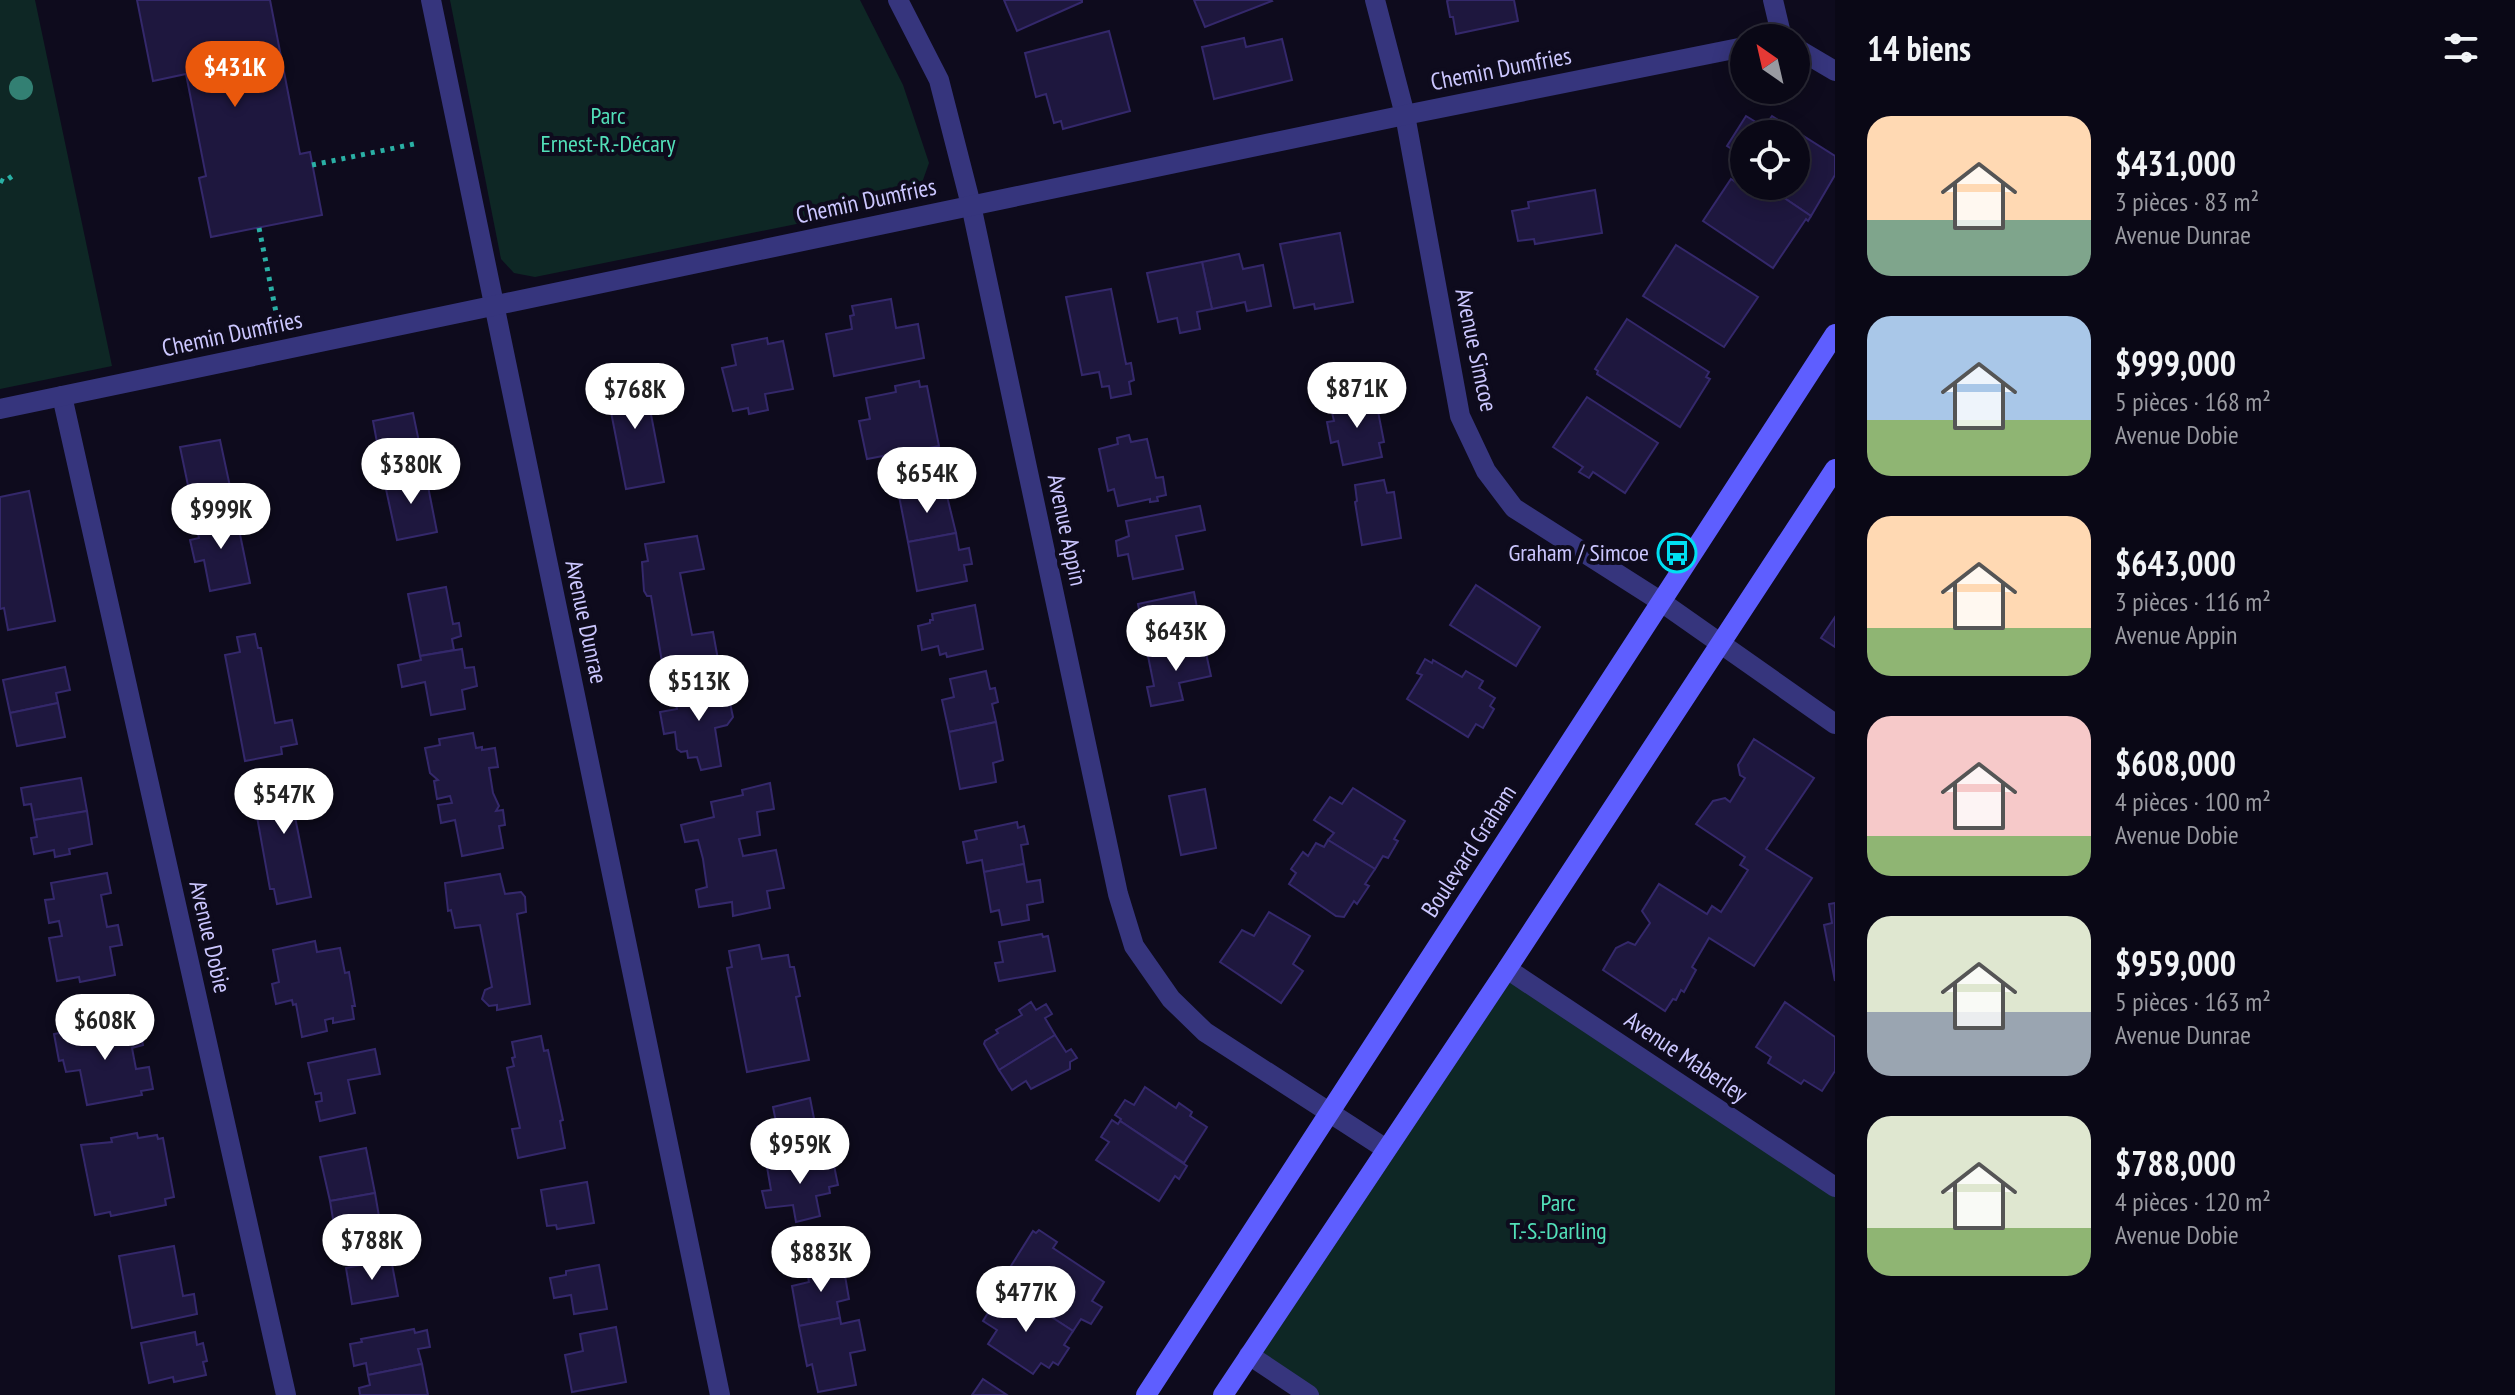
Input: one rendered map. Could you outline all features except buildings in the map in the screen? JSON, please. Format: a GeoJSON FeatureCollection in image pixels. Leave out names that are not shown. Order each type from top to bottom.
{"type":"FeatureCollection","features":[{"type":"Feature","properties":{"kind":"street","name":"Avenue Dunrae"},"geometry":{"type":"LineString","coordinates":[[431,0],[720,1395]]}},
{"type":"Feature","properties":{"kind":"street","name":"Avenue Appin"},"geometry":{"type":"LineString","coordinates":[[898,0],[939,80],[971,205],[1118,894],[1134,946],[1171,999],[1205,1032],[1386,1149]]}},
{"type":"Feature","properties":{"kind":"street","name":"Avenue Simcoe"},"geometry":{"type":"LineString","coordinates":[[1375,0],[1405,115],[1460,416],[1486,471],[1514,508],[1660,601],[1835,724]]}},
{"type":"Feature","properties":{"kind":"street"},"geometry":{"type":"LineString","coordinates":[[1773,0],[1779,24]]}},
{"type":"Feature","properties":{"kind":"street","name":"Chemin Dumfries"},"geometry":{"type":"LineString","coordinates":[[0,409],[1730,50]]}},
{"type":"Feature","properties":{"kind":"street"},"geometry":{"type":"LineString","coordinates":[[1810,56],[1835,71]]}},
{"type":"Feature","properties":{"kind":"street","name":"Boulevard Graham"},"geometry":{"type":"LineString","coordinates":[[1146,1395],[1835,334]]}},
{"type":"Feature","properties":{"kind":"street","name":"Avenue Dobie"},"geometry":{"type":"LineString","coordinates":[[62,396],[286,1395]]}},
{"type":"Feature","properties":{"kind":"street"},"geometry":{"type":"LineString","coordinates":[[1223,1395],[1835,469]]}},
{"type":"Feature","properties":{"kind":"street","name":"Avenue Maberley"},"geometry":{"type":"LineString","coordinates":[[1507,969],[1835,1187]]}},
{"type":"Feature","properties":{"kind":"street"},"geometry":{"type":"LineString","coordinates":[[1249,1355],[1309,1395]]}},
{"type":"Feature","properties":{"kind":"path"},"geometry":{"type":"LineString","coordinates":[[312,165],[419,143]]}},
{"type":"Feature","properties":{"kind":"path"},"geometry":{"type":"LineString","coordinates":[[0,180],[4,182],[15,174]]}},
{"type":"Feature","properties":{"kind":"path"},"geometry":{"type":"LineString","coordinates":[[259,228],[278,322]]}},
{"type":"Feature","properties":{"kind":"green space"},"geometry":{"type":"Polygon","coordinates":[[[0,0],[35,0],[112,366],[0,389],[0,0]]]}},
{"type":"Feature","properties":{"kind":"green space","name":"Parc Ernest-R.-Décary"},"geometry":{"type":"Polygon","coordinates":[[[450,0],[860,0],[903,85],[929,163],[918,194],[905,202],[535,277],[514,273],[501,259],[450,0]]]}},
{"type":"Feature","properties":{"kind":"green space","name":"Parc T.-S.-Darling"},"geometry":{"type":"Polygon","coordinates":[[[1507,969],[1835,1187],[1835,1395],[1309,1395],[1249,1355],[1507,969]]]}},
{"type":"Feature","properties":{"kind":"place","name":"Graham / Simcoe"},"geometry":{"type":"Point","coordinates":[1677,553]}}]}
